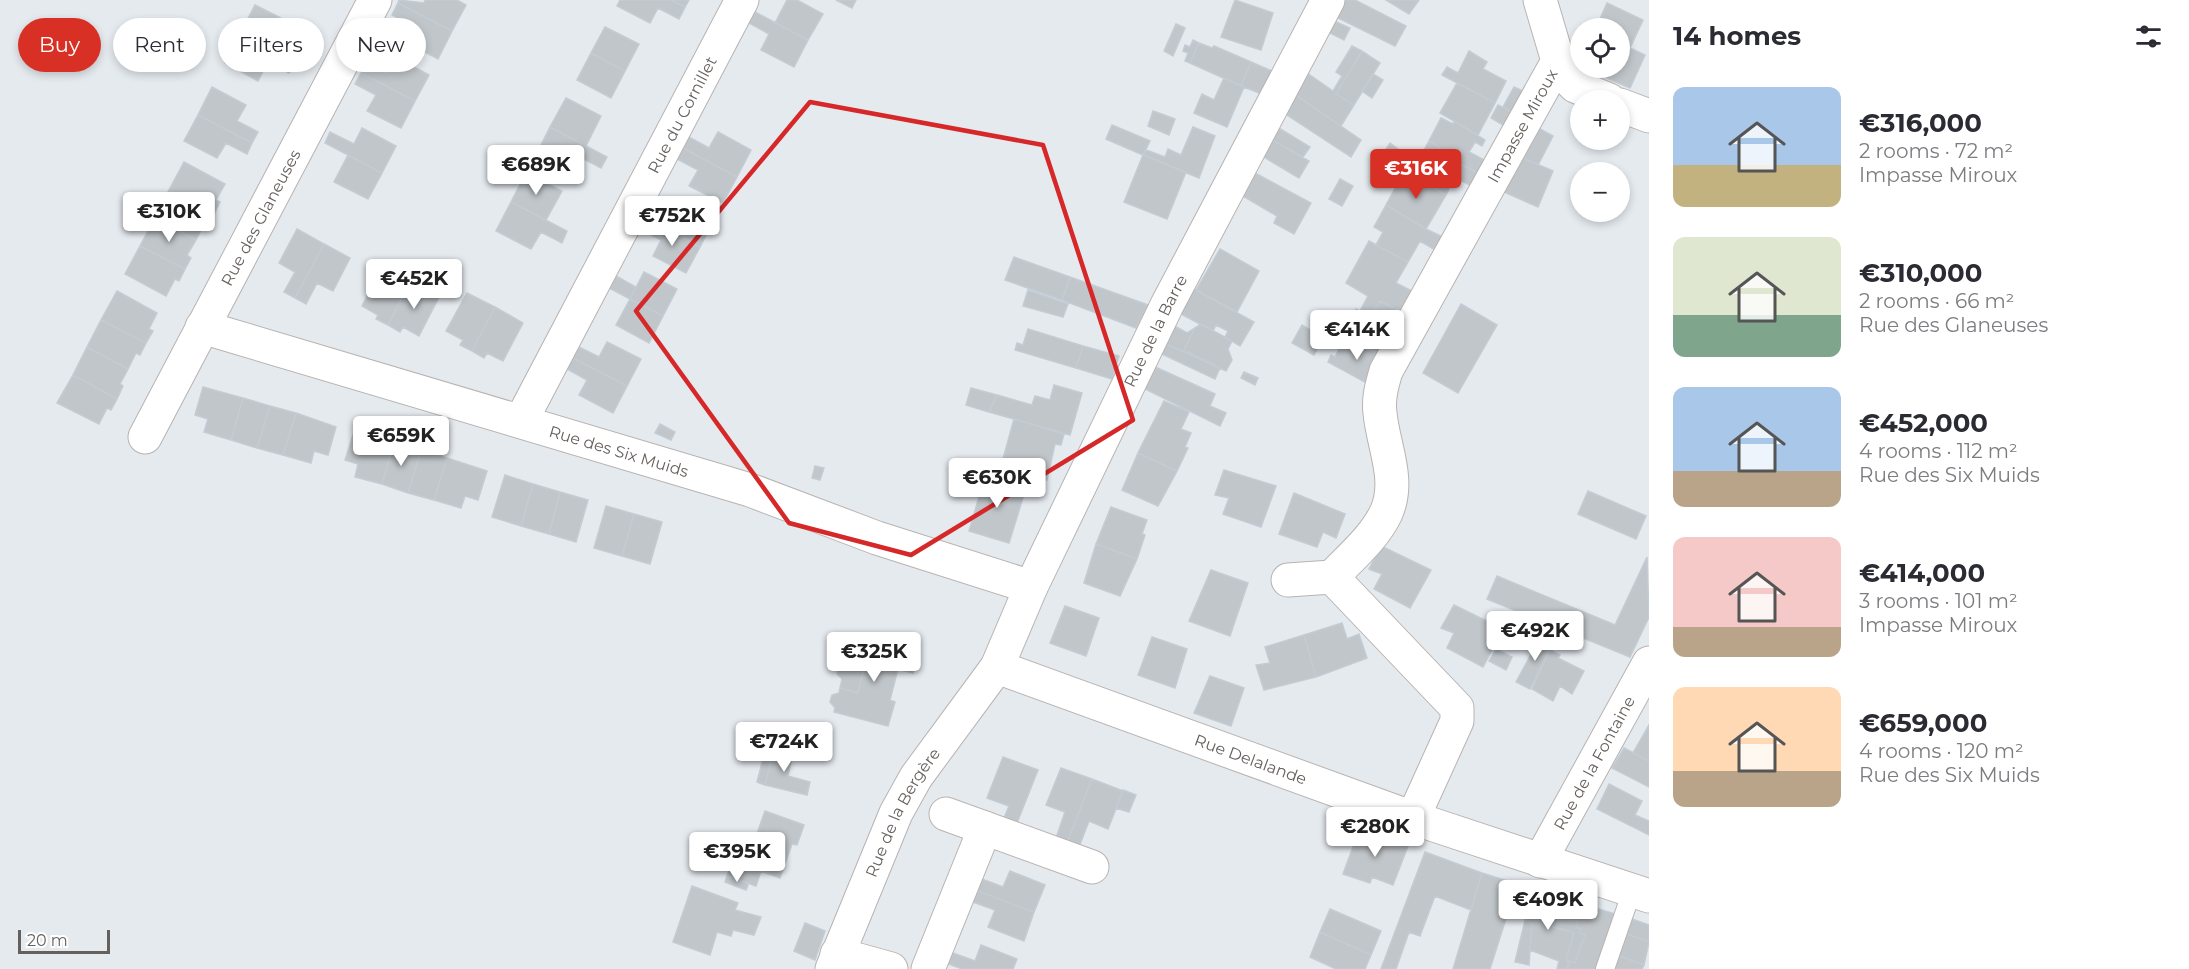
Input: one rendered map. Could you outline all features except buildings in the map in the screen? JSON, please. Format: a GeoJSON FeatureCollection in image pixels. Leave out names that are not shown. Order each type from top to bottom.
{"type":"FeatureCollection","features":[{"type":"Feature","properties":{"kind":"street","name":"Rue des Glaneuses"},"geometry":{"type":"LineString","coordinates":[[145,437],[375,0]]}},
{"type":"Feature","properties":{"kind":"street","name":"Rue du Cornillet"},"geometry":{"type":"LineString","coordinates":[[521,421],[742,0]]}},
{"type":"Feature","properties":{"kind":"street","name":"Rue de la Barre"},"geometry":{"type":"LineString","coordinates":[[997,667],[1031,587],[1167,305],[1328,0]]}},
{"type":"Feature","properties":{"kind":"street"},"geometry":{"type":"LineString","coordinates":[[1540,0],[1561,70],[1575,86],[1585,90]]}},
{"type":"Feature","properties":{"kind":"street","name":"Impasse Miroux"},"geometry":{"type":"LineString","coordinates":[[1332,577],[1379,524],[1390,499],[1392,485],[1380,414],[1380,396],[1386,371],[1558,62]]}},
{"type":"Feature","properties":{"kind":"street"},"geometry":{"type":"LineString","coordinates":[[1630,109],[1649,116]]}},
{"type":"Feature","properties":{"kind":"street","name":"Rue des Six Muids"},"geometry":{"type":"LineString","coordinates":[[202,327],[750,490],[877,538],[1031,587]]}},
{"type":"Feature","properties":{"kind":"street"},"geometry":{"type":"LineString","coordinates":[[1288,580],[1332,577],[1457,708],[1457,721],[1413,818]]}},
{"type":"Feature","properties":{"kind":"street","name":"Rue de la Fontaine"},"geometry":{"type":"LineString","coordinates":[[1540,861],[1649,663]]}},
{"type":"Feature","properties":{"kind":"street","name":"Rue Delalande"},"geometry":{"type":"LineString","coordinates":[[997,667],[1413,818],[1640,893]]}},
{"type":"Feature","properties":{"kind":"street","name":"Rue de la Bergère"},"geometry":{"type":"LineString","coordinates":[[834,962],[885,836],[906,795],[997,667]]}},
{"type":"Feature","properties":{"kind":"street"},"geometry":{"type":"LineString","coordinates":[[946,814],[1092,867]]}},
{"type":"Feature","properties":{"kind":"street"},"geometry":{"type":"LineString","coordinates":[[928,969],[985,828]]}},
{"type":"Feature","properties":{"kind":"street"},"geometry":{"type":"LineString","coordinates":[[834,962],[891,969]]}},
{"type":"Feature","properties":{"kind":"lane"},"geometry":{"type":"LineString","coordinates":[[1605,969],[1640,893]]}},
{"type":"Feature","properties":{"kind":"highlighted area"},"geometry":{"type":"Polygon","coordinates":[[[810,102],[1043,145],[1133,420],[911,555],[789,523],[636,311],[810,102]]]}}]}
